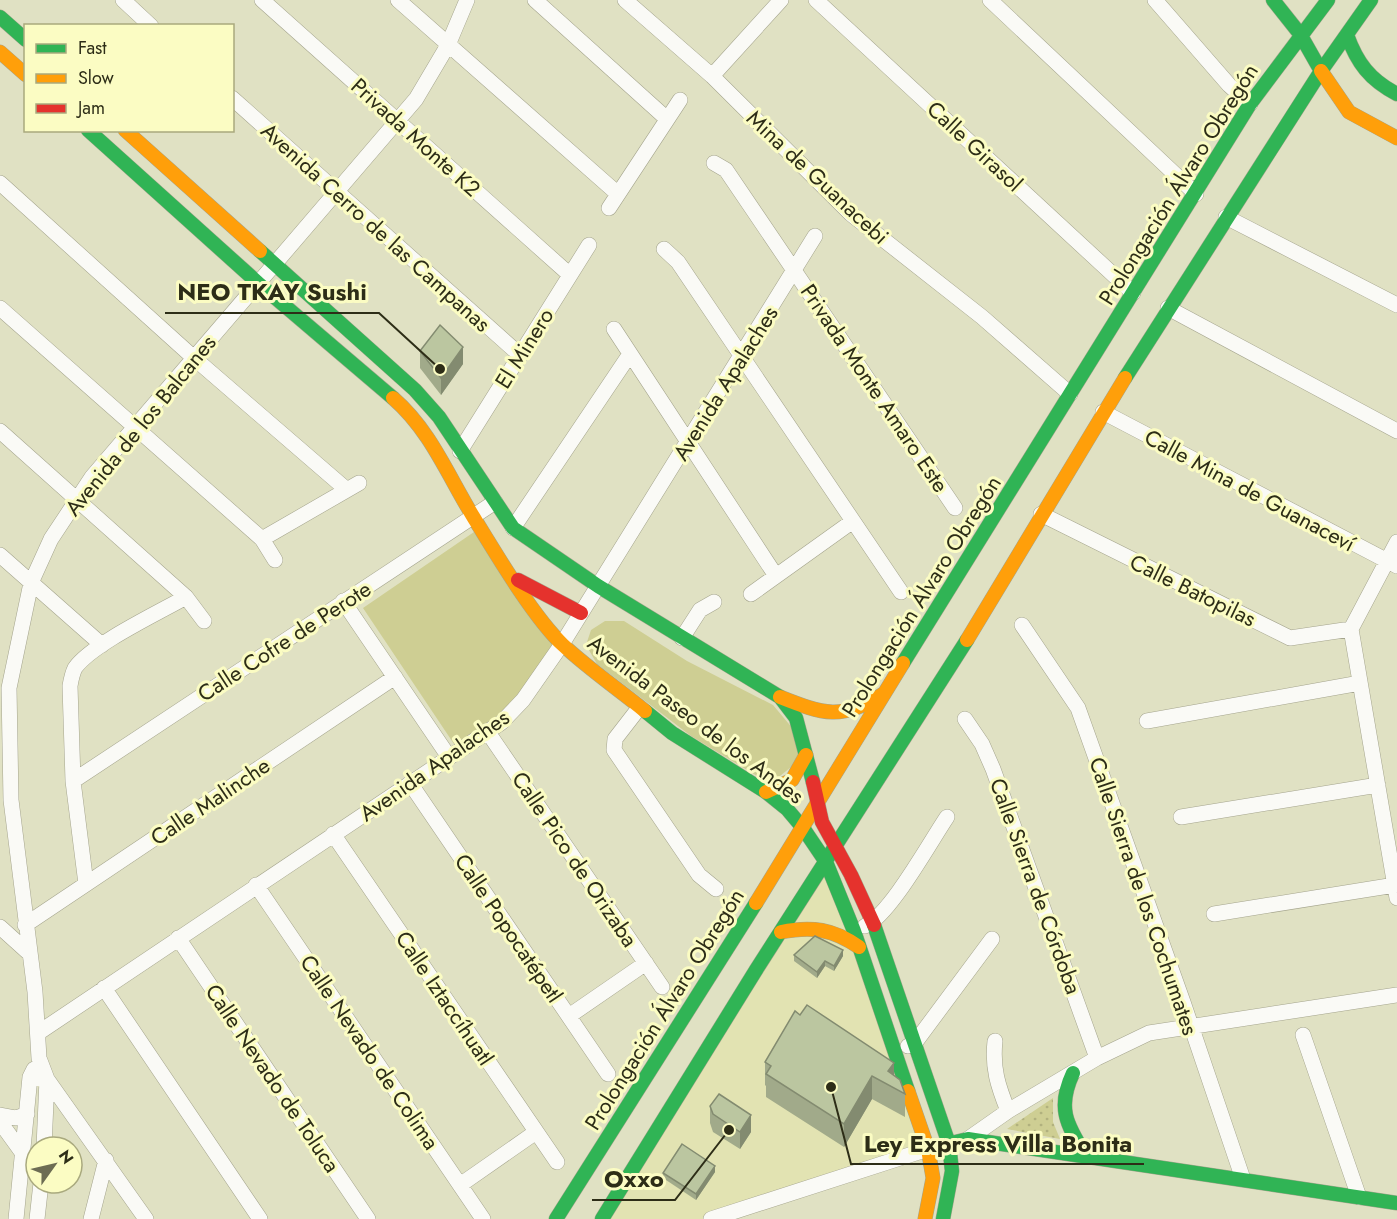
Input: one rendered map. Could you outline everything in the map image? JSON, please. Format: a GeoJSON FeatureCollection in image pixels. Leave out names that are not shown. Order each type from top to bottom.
{"type":"FeatureCollection","features":[{"type":"Feature","properties":{"kind":"street"},"geometry":{"type":"LineString","coordinates":[[123,0],[150,24]]}},
{"type":"Feature","properties":{"kind":"street","name":"Privada Monte K2"},"geometry":{"type":"LineString","coordinates":[[262,0],[570,275]]}},
{"type":"Feature","properties":{"kind":"street"},"geometry":{"type":"LineString","coordinates":[[398,0],[618,194]]}},
{"type":"Feature","properties":{"kind":"street","name":"Avenida de los Balcanes"},"geometry":{"type":"LineString","coordinates":[[38,1033],[30,954],[5,798],[5,684],[31,583],[51,539],[76,498],[133,427],[416,99],[448,45],[467,0]]}},
{"type":"Feature","properties":{"kind":"street"},"geometry":{"type":"LineString","coordinates":[[535,0],[667,118]]}},
{"type":"Feature","properties":{"kind":"street","name":"Mina de Guanacebi"},"geometry":{"type":"LineString","coordinates":[[625,0],[712,76],[851,214],[982,317],[1070,394]]}},
{"type":"Feature","properties":{"kind":"street"},"geometry":{"type":"LineString","coordinates":[[712,76],[781,0]]}},
{"type":"Feature","properties":{"kind":"street","name":"Calle Girasol"},"geometry":{"type":"LineString","coordinates":[[816,0],[1130,298]]}},
{"type":"Feature","properties":{"kind":"street"},"geometry":{"type":"LineString","coordinates":[[990,0],[1196,194]]}},
{"type":"Feature","properties":{"kind":"street"},"geometry":{"type":"LineString","coordinates":[[1155,0],[1229,85],[1250,104]]}},
{"type":"Feature","properties":{"kind":"street"},"geometry":{"type":"LineString","coordinates":[[1273,0],[1300,34],[1321,71],[1349,112],[1397,138]]}},
{"type":"Feature","properties":{"kind":"street"},"geometry":{"type":"LineString","coordinates":[[602,1219],[781,932],[930,701],[1041,514],[1168,308],[1321,71],[1371,0]]}},
{"type":"Feature","properties":{"kind":"street"},"geometry":{"type":"LineString","coordinates":[[1334,6],[1362,69],[1384,87],[1397,94]]}},
{"type":"Feature","properties":{"kind":"street","name":"Prolongación Álvaro Obregón"},"geometry":{"type":"LineString","coordinates":[[556,1219],[895,685],[1070,394],[1250,104],[1300,34],[1334,6]]}},
{"type":"Feature","properties":{"kind":"street"},"geometry":{"type":"LineString","coordinates":[[0,17],[24,38]]}},
{"type":"Feature","properties":{"kind":"street"},"geometry":{"type":"LineString","coordinates":[[0,52],[24,73]]}},
{"type":"Feature","properties":{"kind":"street","name":"Avenida Cerro de las Campanas"},"geometry":{"type":"LineString","coordinates":[[234,100],[520,355]]}},
{"type":"Feature","properties":{"kind":"street"},"geometry":{"type":"LineString","coordinates":[[609,208],[680,100]]}},
{"type":"Feature","properties":{"kind":"street","name":"Avenida Paseo de los Andes"},"geometry":{"type":"LineString","coordinates":[[90,132],[258,283],[408,411],[433,444],[473,517],[512,576],[562,644],[672,733],[766,792],[787,809],[803,828],[826,862],[854,931],[928,1149],[933,1178],[925,1219]]}},
{"type":"Feature","properties":{"kind":"street","name":"Avenida Paseo de los Andes"},"geometry":{"type":"LineString","coordinates":[[127,132],[415,390],[439,417],[513,528],[598,586],[780,697],[796,717],[817,807],[873,923],[949,1144],[952,1171],[943,1219]]}},
{"type":"Feature","properties":{"kind":"street","name":"Privada Monte Amaro Este"},"geometry":{"type":"LineString","coordinates":[[714,163],[726,170],[955,508]]}},
{"type":"Feature","properties":{"kind":"street"},"geometry":{"type":"LineString","coordinates":[[0,183],[194,358],[353,486],[262,539]]}},
{"type":"Feature","properties":{"kind":"street"},"geometry":{"type":"LineString","coordinates":[[1226,217],[1397,305]]}},
{"type":"Feature","properties":{"kind":"street","name":"Avenida Apalaches"},"geometry":{"type":"LineString","coordinates":[[38,1033],[501,722],[523,700],[562,644],[815,236]]}},
{"type":"Feature","properties":{"kind":"street","name":"El Minero"},"geometry":{"type":"LineString","coordinates":[[460,451],[588,245]]}},
{"type":"Feature","properties":{"kind":"street"},"geometry":{"type":"LineString","coordinates":[[664,249],[678,262],[901,592]]}},
{"type":"Feature","properties":{"kind":"street"},"geometry":{"type":"LineString","coordinates":[[1124,331],[1130,298]]}},
{"type":"Feature","properties":{"kind":"street"},"geometry":{"type":"LineString","coordinates":[[0,308],[262,539],[276,560]]}},
{"type":"Feature","properties":{"kind":"street"},"geometry":{"type":"LineString","coordinates":[[1168,308],[1397,430]]}},
{"type":"Feature","properties":{"kind":"street"},"geometry":{"type":"LineString","coordinates":[[614,329],[776,576]]}},
{"type":"Feature","properties":{"kind":"street"},"geometry":{"type":"LineString","coordinates":[[1127,347],[1134,350],[1144,347]]}},
{"type":"Feature","properties":{"kind":"street"},"geometry":{"type":"LineString","coordinates":[[513,528],[630,354]]}},
{"type":"Feature","properties":{"kind":"street","name":"Calle Mina de Guanaceví"},"geometry":{"type":"LineString","coordinates":[[1103,412],[1392,564]]}},
{"type":"Feature","properties":{"kind":"street"},"geometry":{"type":"LineString","coordinates":[[0,431],[186,597],[204,621]]}},
{"type":"Feature","properties":{"kind":"street","name":"Calle Cofre de Perote"},"geometry":{"type":"LineString","coordinates":[[73,781],[495,502]]}},
{"type":"Feature","properties":{"kind":"street","name":"Calle Batopilas"},"geometry":{"type":"LineString","coordinates":[[1041,514],[1290,638],[1351,628]]}},
{"type":"Feature","properties":{"kind":"street"},"geometry":{"type":"LineString","coordinates":[[750,594],[852,521]]}},
{"type":"Feature","properties":{"kind":"street"},"geometry":{"type":"LineString","coordinates":[[1214,914],[1396,891],[1351,628],[1392,564],[1397,542]]}},
{"type":"Feature","properties":{"kind":"street"},"geometry":{"type":"LineString","coordinates":[[0,555],[102,645]]}},
{"type":"Feature","properties":{"kind":"street"},"geometry":{"type":"LineString","coordinates":[[512,576],[581,613]]}},
{"type":"Feature","properties":{"kind":"street"},"geometry":{"type":"LineString","coordinates":[[86,884],[73,781],[70,686],[72,675],[82,661],[102,645],[186,597]]}},
{"type":"Feature","properties":{"kind":"street"},"geometry":{"type":"LineString","coordinates":[[343,601],[449,757]]}},
{"type":"Feature","properties":{"kind":"street"},"geometry":{"type":"LineString","coordinates":[[682,638],[699,610],[714,602]]}},
{"type":"Feature","properties":{"kind":"street","name":"Calle Sierra de los Cochumates"},"geometry":{"type":"LineString","coordinates":[[1022,625],[1078,708],[1243,1179]]}},
{"type":"Feature","properties":{"kind":"street","name":"Calle Malinche"},"geometry":{"type":"LineString","coordinates":[[25,925],[395,677]]}},
{"type":"Feature","properties":{"kind":"street"},"geometry":{"type":"LineString","coordinates":[[1147,721],[1360,683]]}},
{"type":"Feature","properties":{"kind":"street"},"geometry":{"type":"LineString","coordinates":[[920,684],[926,690],[930,701]]}},
{"type":"Feature","properties":{"kind":"street"},"geometry":{"type":"LineString","coordinates":[[780,697],[820,712],[840,714],[864,707],[895,685]]}},
{"type":"Feature","properties":{"kind":"street"},"geometry":{"type":"LineString","coordinates":[[639,708],[615,739],[614,750],[699,875],[716,889]]}},
{"type":"Feature","properties":{"kind":"street","name":"Calle Sierra de Córdoba"},"geometry":{"type":"LineString","coordinates":[[965,719],[982,744],[993,769],[1097,1058]]}},
{"type":"Feature","properties":{"kind":"street","name":"Calle Pico de Orizaba"},"geometry":{"type":"LineString","coordinates":[[487,731],[662,987]]}},
{"type":"Feature","properties":{"kind":"street"},"geometry":{"type":"LineString","coordinates":[[766,792],[787,785],[796,777],[806,756]]}},
{"type":"Feature","properties":{"kind":"street","name":"Calle Popocatépetl"},"geometry":{"type":"LineString","coordinates":[[410,783],[608,1074]]}},
{"type":"Feature","properties":{"kind":"street"},"geometry":{"type":"LineString","coordinates":[[1181,817],[1378,785]]}},
{"type":"Feature","properties":{"kind":"street"},"geometry":{"type":"LineString","coordinates":[[854,931],[873,923],[885,909],[947,817]]}},
{"type":"Feature","properties":{"kind":"street","name":"Calle Iztaccíhuatl"},"geometry":{"type":"LineString","coordinates":[[333,834],[557,1161]]}},
{"type":"Feature","properties":{"kind":"street","name":"Calle Nevado de Colima"},"geometry":{"type":"LineString","coordinates":[[256,885],[483,1219]]}},
{"type":"Feature","properties":{"kind":"street"},"geometry":{"type":"LineString","coordinates":[[0,927],[30,954]]}},
{"type":"Feature","properties":{"kind":"street"},"geometry":{"type":"LineString","coordinates":[[781,932],[805,927],[829,929],[840,933],[859,946]]}},
{"type":"Feature","properties":{"kind":"street","name":"Calle Nevado de Toluca"},"geometry":{"type":"LineString","coordinates":[[178,938],[368,1219]]}},
{"type":"Feature","properties":{"kind":"street"},"geometry":{"type":"LineString","coordinates":[[894,1050],[914,1044],[992,939]]}},
{"type":"Feature","properties":{"kind":"street"},"geometry":{"type":"LineString","coordinates":[[569,1016],[646,963]]}},
{"type":"Feature","properties":{"kind":"street"},"geometry":{"type":"LineString","coordinates":[[104,988],[260,1219]]}},
{"type":"Feature","properties":{"kind":"street"},"geometry":{"type":"LineString","coordinates":[[711,1219],[928,1149],[968,1139],[1008,1111],[1097,1058],[1149,1033],[1397,994]]}},
{"type":"Feature","properties":{"kind":"street"},"geometry":{"type":"LineString","coordinates":[[38,1033],[39,1058],[47,1079],[146,1219]]}},
{"type":"Feature","properties":{"kind":"street"},"geometry":{"type":"LineString","coordinates":[[1303,1035],[1359,1197]]}},
{"type":"Feature","properties":{"kind":"street"},"geometry":{"type":"LineString","coordinates":[[995,1041],[993,1059],[995,1078],[1008,1111]]}},
{"type":"Feature","properties":{"kind":"street"},"geometry":{"type":"LineString","coordinates":[[25,1135],[30,1077],[39,1058]]}},
{"type":"Feature","properties":{"kind":"street"},"geometry":{"type":"LineString","coordinates":[[1073,1073],[1066,1084],[1063,1109],[1069,1129],[1085,1154]]}},
{"type":"Feature","properties":{"kind":"street"},"geometry":{"type":"LineString","coordinates":[[30,1077],[47,1079]]}},
{"type":"Feature","properties":{"kind":"street"},"geometry":{"type":"LineString","coordinates":[[45,1135],[47,1079]]}},
{"type":"Feature","properties":{"kind":"street"},"geometry":{"type":"LineString","coordinates":[[0,1115],[16,1118],[27,1114]]}},
{"type":"Feature","properties":{"kind":"street"},"geometry":{"type":"LineString","coordinates":[[0,1122],[24,1155],[16,1219]]}},
{"type":"Feature","properties":{"kind":"street"},"geometry":{"type":"LineString","coordinates":[[460,1185],[536,1132]]}},
{"type":"Feature","properties":{"kind":"street"},"geometry":{"type":"LineString","coordinates":[[968,1139],[1085,1154],[1397,1203]]}},
{"type":"Feature","properties":{"kind":"street"},"geometry":{"type":"LineString","coordinates":[[91,1219],[106,1160]]}},
{"type":"Feature","properties":{"kind":"street"},"geometry":{"type":"LineString","coordinates":[[37,1219],[40,1195]]}},
{"type":"Feature","properties":{"kind":"shaded area"},"geometry":{"type":"Polygon","coordinates":[[[474,532],[555,647],[512,707],[456,747],[363,608],[474,532]]]}},
{"type":"Feature","properties":{"kind":"shaded area"},"geometry":{"type":"Polygon","coordinates":[[[605,621],[624,621],[687,661],[773,705],[794,730],[801,759],[770,784],[691,736],[597,664],[586,645],[591,630],[605,621]]]}},
{"type":"Feature","properties":{"kind":"shaded area"},"geometry":{"type":"Polygon","coordinates":[[[826,862],[928,1149],[703,1219],[603,1219],[826,862]]]}},
{"type":"Feature","properties":{"kind":"shaded area"},"geometry":{"type":"Polygon","coordinates":[[[1053,1098],[1053,1122],[1060,1139],[1007,1129],[1053,1098]]]}},
{"type":"Feature","properties":{"kind":"building"},"geometry":{"type":"Polygon","coordinates":[[[440,325],[463,347],[441,378],[420,351],[440,325]]]}},
{"type":"Feature","properties":{"kind":"building"},"geometry":{"type":"Polygon","coordinates":[[[815,936],[843,950],[834,966],[825,961],[817,972],[794,955],[815,936]]]}},
{"type":"Feature","properties":{"kind":"building"},"geometry":{"type":"Polygon","coordinates":[[[807,1005],[894,1063],[888,1071],[900,1080],[905,1094],[872,1076],[844,1124],[766,1074],[771,1066],[765,1062],[795,1011],[800,1015],[807,1005]]]}},
{"type":"Feature","properties":{"kind":"building"},"geometry":{"type":"Polygon","coordinates":[[[719,1094],[751,1115],[740,1132],[713,1114],[710,1106],[719,1094]]]}},
{"type":"Feature","properties":{"kind":"building"},"geometry":{"type":"Polygon","coordinates":[[[682,1144],[715,1166],[696,1194],[663,1173],[682,1144]]]}},
{"type":"Feature","properties":{"kind":"traffic: fast"},"geometry":{"type":"LineString","coordinates":[[1273,0],[1300,34],[1321,71]]}},
{"type":"Feature","properties":{"kind":"traffic: fast"},"geometry":{"type":"LineString","coordinates":[[903,663],[1250,104],[1328,0]]}},
{"type":"Feature","properties":{"kind":"traffic: fast"},"geometry":{"type":"LineString","coordinates":[[1125,378],[1321,71],[1371,0]]}},
{"type":"Feature","properties":{"kind":"traffic: fast"},"geometry":{"type":"LineString","coordinates":[[0,17],[24,38]]}},
{"type":"Feature","properties":{"kind":"traffic: fast"},"geometry":{"type":"LineString","coordinates":[[1347,35],[1355,54],[1366,70],[1379,83],[1397,94]]}},
{"type":"Feature","properties":{"kind":"traffic: fast"},"geometry":{"type":"LineString","coordinates":[[90,132],[258,283],[393,398]]}},
{"type":"Feature","properties":{"kind":"traffic: fast"},"geometry":{"type":"LineString","coordinates":[[260,251],[415,390],[439,417],[513,528],[598,586],[780,697],[796,718],[813,782]]}},
{"type":"Feature","properties":{"kind":"traffic: fast"},"geometry":{"type":"LineString","coordinates":[[602,1219],[756,970],[967,640]]}},
{"type":"Feature","properties":{"kind":"traffic: fast"},"geometry":{"type":"LineString","coordinates":[[645,711],[672,733],[766,792],[787,809],[803,828],[826,862],[854,931],[908,1091]]}},
{"type":"Feature","properties":{"kind":"traffic: fast"},"geometry":{"type":"LineString","coordinates":[[556,1219],[756,903]]}},
{"type":"Feature","properties":{"kind":"traffic: fast"},"geometry":{"type":"LineString","coordinates":[[874,925],[949,1144],[952,1171],[943,1219]]}},
{"type":"Feature","properties":{"kind":"traffic: fast"},"geometry":{"type":"LineString","coordinates":[[1073,1073],[1065,1096],[1066,1115],[1085,1154]]}},
{"type":"Feature","properties":{"kind":"traffic: fast"},"geometry":{"type":"LineString","coordinates":[[935,1147],[968,1139],[1397,1203]]}},
{"type":"Feature","properties":{"kind":"traffic: slow"},"geometry":{"type":"LineString","coordinates":[[0,52],[24,73]]}},
{"type":"Feature","properties":{"kind":"traffic: slow"},"geometry":{"type":"LineString","coordinates":[[1321,71],[1349,112],[1397,138]]}},
{"type":"Feature","properties":{"kind":"traffic: slow"},"geometry":{"type":"LineString","coordinates":[[127,132],[260,251]]}},
{"type":"Feature","properties":{"kind":"traffic: slow"},"geometry":{"type":"LineString","coordinates":[[967,640],[1125,378]]}},
{"type":"Feature","properties":{"kind":"traffic: slow"},"geometry":{"type":"LineString","coordinates":[[393,398],[428,439],[493,549],[540,619],[573,654],[645,711]]}},
{"type":"Feature","properties":{"kind":"traffic: slow"},"geometry":{"type":"LineString","coordinates":[[756,903],[903,663]]}},
{"type":"Feature","properties":{"kind":"traffic: slow"},"geometry":{"type":"LineString","coordinates":[[780,697],[808,708],[832,712],[856,708],[883,694]]}},
{"type":"Feature","properties":{"kind":"traffic: slow"},"geometry":{"type":"LineString","coordinates":[[766,792],[792,780],[806,755]]}},
{"type":"Feature","properties":{"kind":"traffic: slow"},"geometry":{"type":"LineString","coordinates":[[781,932],[803,929],[822,930],[840,936],[859,947]]}},
{"type":"Feature","properties":{"kind":"traffic: slow"},"geometry":{"type":"LineString","coordinates":[[908,1091],[928,1149],[933,1178],[925,1219]]}},
{"type":"Feature","properties":{"kind":"traffic: jam"},"geometry":{"type":"LineString","coordinates":[[518,580],[581,613]]}},
{"type":"Feature","properties":{"kind":"traffic: jam"},"geometry":{"type":"LineString","coordinates":[[813,782],[822,822],[851,875],[874,925]]}},
{"type":"Feature","properties":{"kind":"place","name":"NEO TKAY Sushi"},"geometry":{"type":"Point","coordinates":[440,369]}},
{"type":"Feature","properties":{"kind":"place","name":"Ley Express Villa Bonita"},"geometry":{"type":"Point","coordinates":[831,1087]}},
{"type":"Feature","properties":{"kind":"place","name":"Oxxo"},"geometry":{"type":"Point","coordinates":[729,1130]}}]}
